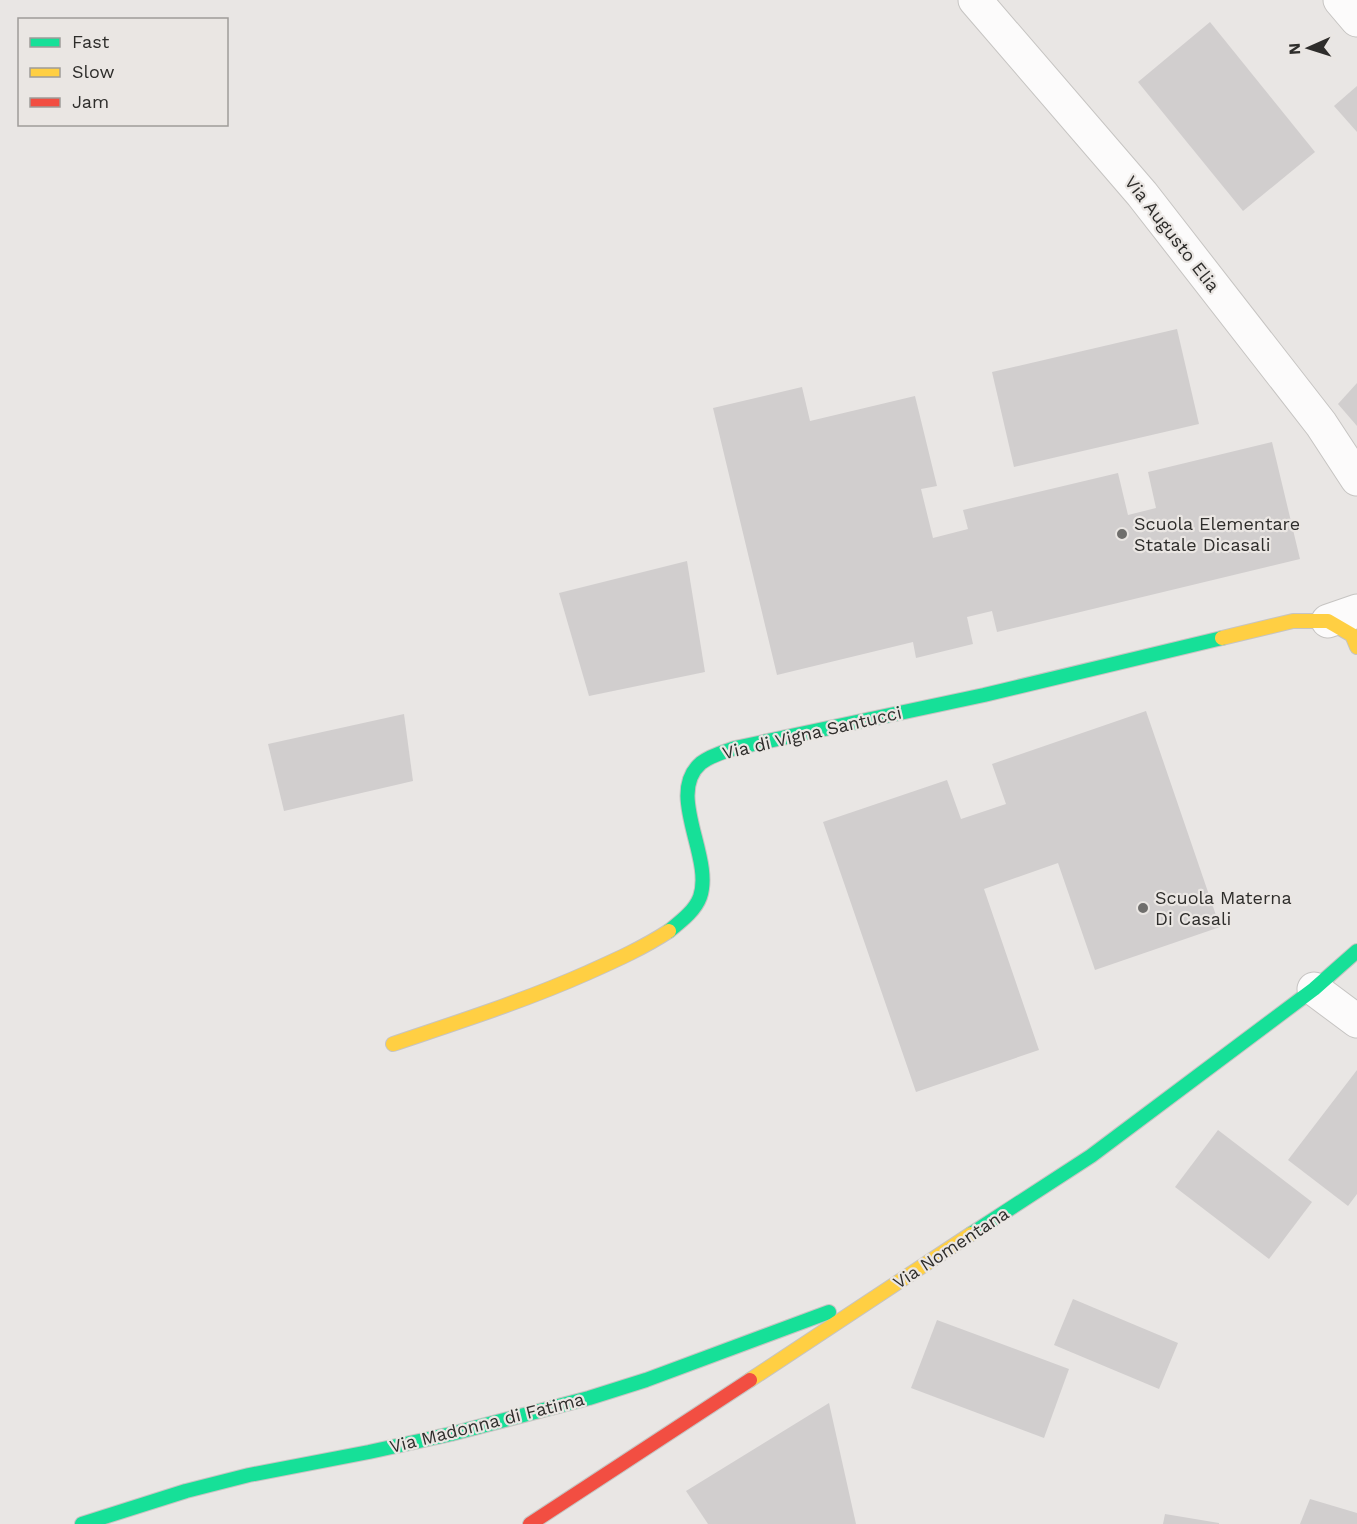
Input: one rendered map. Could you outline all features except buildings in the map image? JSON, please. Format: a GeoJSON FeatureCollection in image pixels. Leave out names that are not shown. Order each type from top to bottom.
{"type":"FeatureCollection","features":[{"type":"Feature","properties":{"kind":"main road","name":"Via di Vigna Santucci"},"geometry":{"type":"LineString","coordinates":[[393,1044],[524,1000],[644,946],[679,924],[700,899],[703,883],[703,870],[689,808],[690,780],[696,769],[717,754],[735,748],[984,695],[1293,621],[1349,629]]}},
{"type":"Feature","properties":{"kind":"main road","name":"Via Nomentana"},"geometry":{"type":"LineString","coordinates":[[530,1524],[1091,1156],[1314,989],[1357,951]]}},
{"type":"Feature","properties":{"kind":"main road","name":"Via Madonna di Fatima"},"geometry":{"type":"LineString","coordinates":[[82,1524],[186,1491],[238,1478],[451,1434],[589,1398],[646,1380],[884,1292]]}},
{"type":"Feature","properties":{"kind":"street","name":"Via Augusto Elia"},"geometry":{"type":"LineString","coordinates":[[975,0],[1142,194],[1321,424],[1357,479]]}},
{"type":"Feature","properties":{"kind":"street"},"geometry":{"type":"LineString","coordinates":[[1340,0],[1357,20]]}},
{"type":"Feature","properties":{"kind":"street"},"geometry":{"type":"LineString","coordinates":[[1314,989],[1357,1021]]}},
{"type":"Feature","properties":{"kind":"traffic: fast"},"geometry":{"type":"LineString","coordinates":[[669,931],[691,912],[700,897],[703,881],[689,808],[688,791],[691,776],[701,763],[709,758],[735,748],[984,695],[1222,638]]}},
{"type":"Feature","properties":{"kind":"traffic: fast"},"geometry":{"type":"LineString","coordinates":[[971,1234],[1091,1156],[1314,989],[1357,951]]}},
{"type":"Feature","properties":{"kind":"traffic: fast"},"geometry":{"type":"LineString","coordinates":[[82,1524],[186,1491],[249,1475],[451,1434],[589,1398],[646,1380],[829,1312]]}},
{"type":"Feature","properties":{"kind":"traffic: slow"},"geometry":{"type":"LineString","coordinates":[[1222,638],[1293,621],[1328,621],[1352,635],[1357,647]]}},
{"type":"Feature","properties":{"kind":"traffic: slow"},"geometry":{"type":"LineString","coordinates":[[393,1044],[539,993],[629,954],[669,931]]}},
{"type":"Feature","properties":{"kind":"traffic: slow"},"geometry":{"type":"LineString","coordinates":[[750,1380],[971,1234]]}},
{"type":"Feature","properties":{"kind":"traffic: jam"},"geometry":{"type":"LineString","coordinates":[[530,1524],[750,1380]]}},
{"type":"Feature","properties":{"kind":"place","name":"Scuola Elementare Statale Dicasali"},"geometry":{"type":"Point","coordinates":[1122,534]}},
{"type":"Feature","properties":{"kind":"place","name":"Scuola Materna Di Casali"},"geometry":{"type":"Point","coordinates":[1143,908]}}]}
